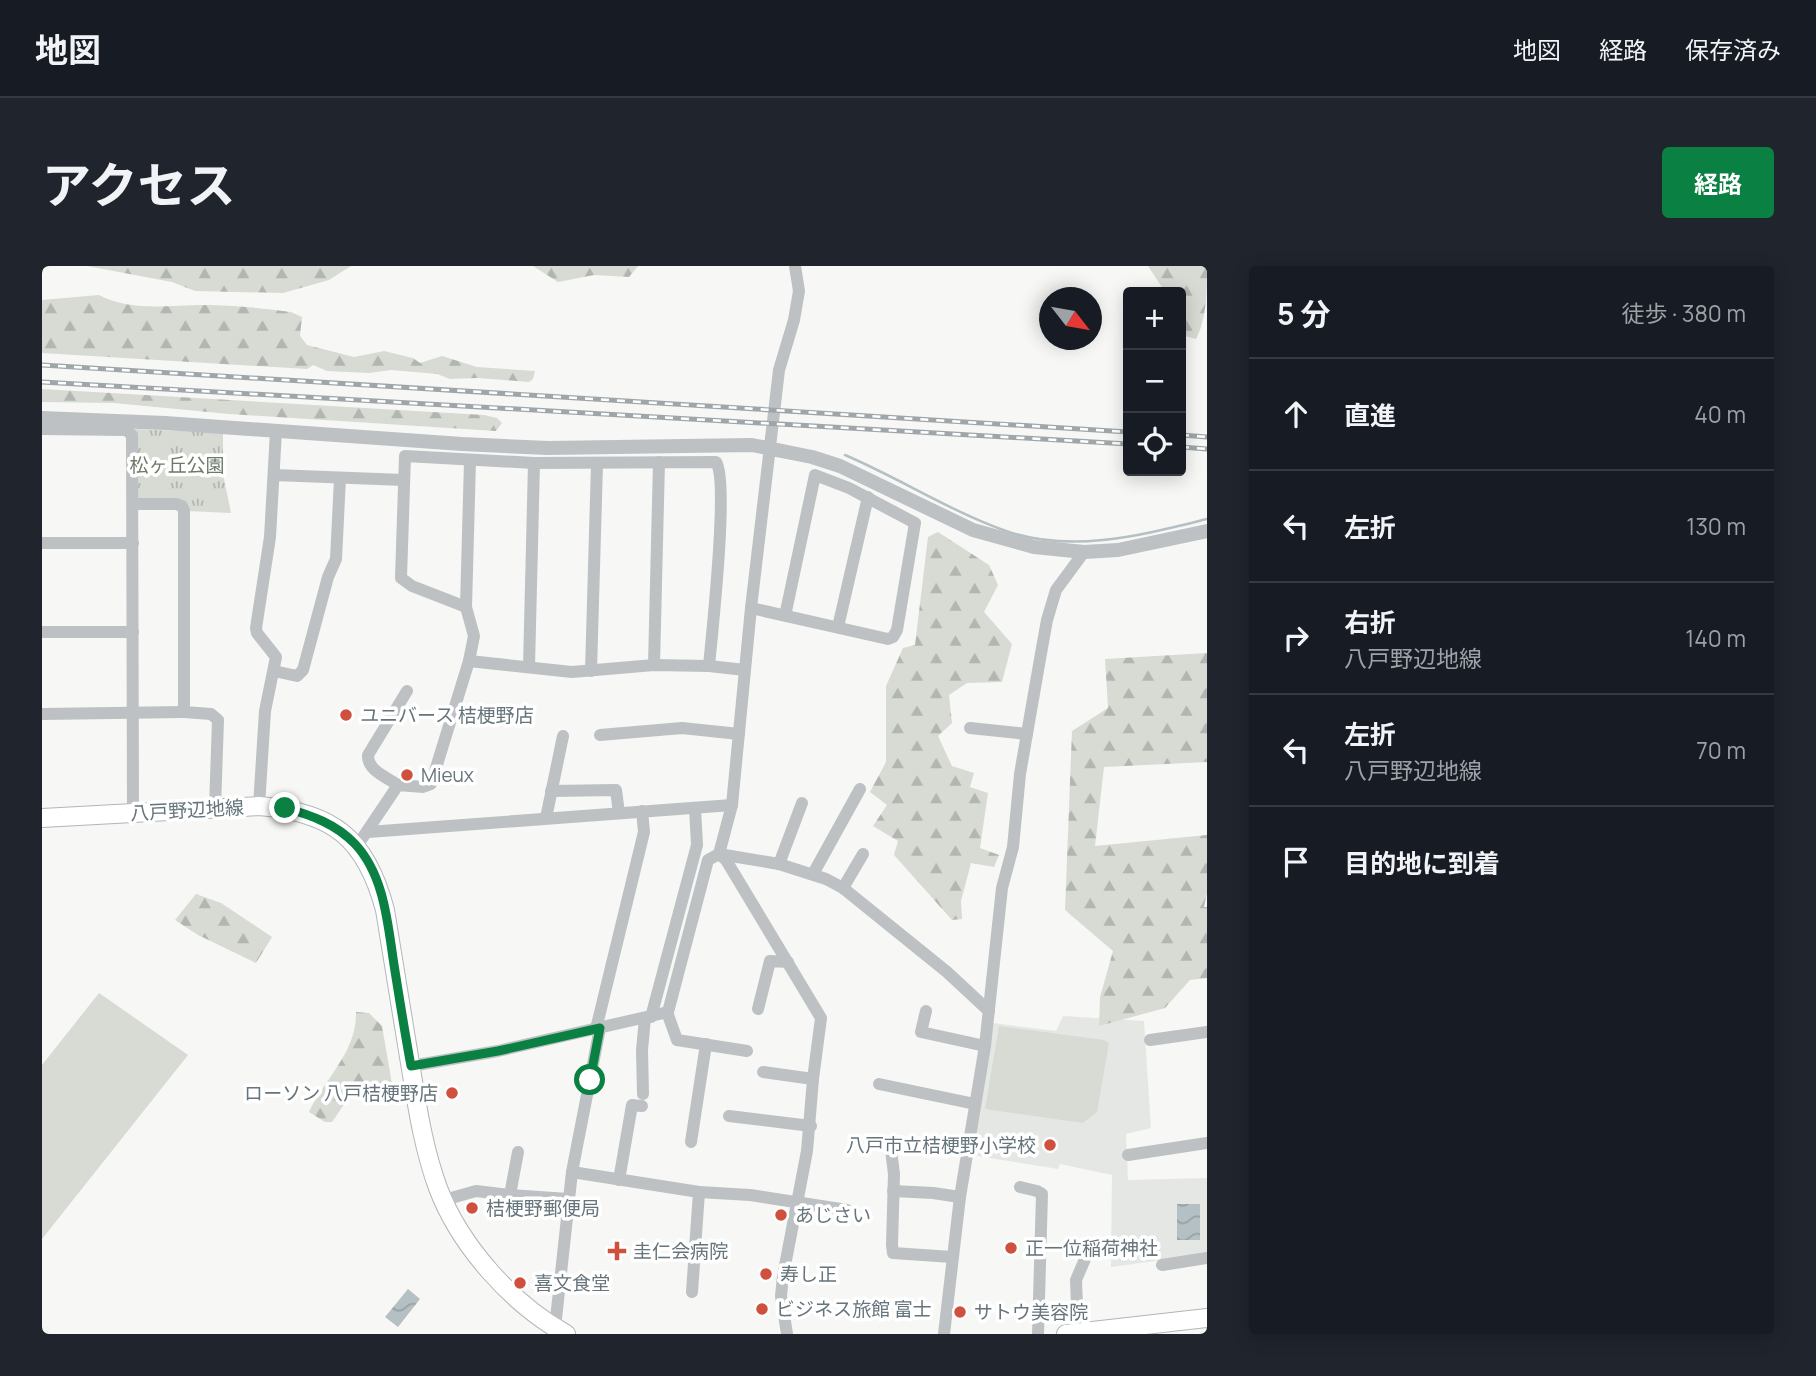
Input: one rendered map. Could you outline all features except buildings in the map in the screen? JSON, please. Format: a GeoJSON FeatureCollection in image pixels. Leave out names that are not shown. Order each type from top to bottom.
{"type":"FeatureCollection","features":[{"type":"Feature","properties":{"kind":"main road","name":"八戸野辺地線"},"geometry":{"type":"LineString","coordinates":[[42,818],[259,806],[285,808],[308,814],[342,832],[363,839],[385,910],[424,1147],[444,1200],[490,1272],[531,1311],[561,1331]]}},
{"type":"Feature","properties":{"kind":"main road"},"geometry":{"type":"LineString","coordinates":[[1072,1333],[1207,1318]]}},
{"type":"Feature","properties":{"kind":"street"},"geometry":{"type":"LineString","coordinates":[[719,854],[732,805],[751,608],[779,370],[794,320],[799,291],[795,266]]}},
{"type":"Feature","properties":{"kind":"street"},"geometry":{"type":"LineString","coordinates":[[42,418],[548,448],[752,445],[812,457],[840,466],[973,530],[1046,549],[1084,552],[1118,550],[1207,531]]}},
{"type":"Feature","properties":{"kind":"street"},"geometry":{"type":"LineString","coordinates":[[42,429],[130,432],[133,441],[133,813]]}},
{"type":"Feature","properties":{"kind":"street"},"geometry":{"type":"LineString","coordinates":[[259,806],[265,711],[276,657],[256,628],[269,546],[276,431]]}},
{"type":"Feature","properties":{"kind":"street"},"geometry":{"type":"LineString","coordinates":[[466,607],[412,586],[401,578],[405,456],[534,463],[716,462],[721,468],[719,543],[709,666]]}},
{"type":"Feature","properties":{"kind":"street"},"geometry":{"type":"LineString","coordinates":[[407,691],[367,760],[370,766],[398,785],[423,787],[430,784],[469,661],[474,636],[466,607],[470,461]]}},
{"type":"Feature","properties":{"kind":"street"},"geometry":{"type":"LineString","coordinates":[[654,665],[659,462]]}},
{"type":"Feature","properties":{"kind":"street"},"geometry":{"type":"LineString","coordinates":[[529,667],[534,463]]}},
{"type":"Feature","properties":{"kind":"street"},"geometry":{"type":"LineString","coordinates":[[591,671],[597,464]]}},
{"type":"Feature","properties":{"kind":"street"},"geometry":{"type":"LineString","coordinates":[[274,475],[404,480]]}},
{"type":"Feature","properties":{"kind":"street"},"geometry":{"type":"LineString","coordinates":[[751,608],[888,639],[893,637],[897,630],[915,523],[868,497],[815,475],[785,615]]}},
{"type":"Feature","properties":{"kind":"street"},"geometry":{"type":"LineString","coordinates":[[274,671],[297,676],[303,670],[324,591],[336,559],[340,478]]}},
{"type":"Feature","properties":{"kind":"street"},"geometry":{"type":"LineString","coordinates":[[838,627],[868,497]]}},
{"type":"Feature","properties":{"kind":"street"},"geometry":{"type":"LineString","coordinates":[[133,504],[176,504],[182,506],[184,511],[184,712]]}},
{"type":"Feature","properties":{"kind":"street"},"geometry":{"type":"LineString","coordinates":[[42,543],[132,543]]}},
{"type":"Feature","properties":{"kind":"street"},"geometry":{"type":"LineString","coordinates":[[944,1334],[960,1197],[985,1046],[1002,888],[1013,847],[1020,774],[1047,620],[1056,590],[1084,552]]}},
{"type":"Feature","properties":{"kind":"street"},"geometry":{"type":"LineString","coordinates":[[42,632],[133,632]]}},
{"type":"Feature","properties":{"kind":"street"},"geometry":{"type":"LineString","coordinates":[[469,661],[572,672],[654,665],[745,670]]}},
{"type":"Feature","properties":{"kind":"street"},"geometry":{"type":"LineString","coordinates":[[42,714],[211,714],[218,720],[215,808]]}},
{"type":"Feature","properties":{"kind":"street"},"geometry":{"type":"LineString","coordinates":[[600,735],[682,728],[739,734]]}},
{"type":"Feature","properties":{"kind":"street"},"geometry":{"type":"LineString","coordinates":[[970,728],[1027,734]]}},
{"type":"Feature","properties":{"kind":"street"},"geometry":{"type":"LineString","coordinates":[[546,818],[563,736]]}},
{"type":"Feature","properties":{"kind":"street"},"geometry":{"type":"LineString","coordinates":[[363,839],[398,785]]}},
{"type":"Feature","properties":{"kind":"street"},"geometry":{"type":"LineString","coordinates":[[813,874],[860,789]]}},
{"type":"Feature","properties":{"kind":"street"},"geometry":{"type":"LineString","coordinates":[[551,791],[616,790],[619,813]]}},
{"type":"Feature","properties":{"kind":"street"},"geometry":{"type":"LineString","coordinates":[[779,864],[802,803]]}},
{"type":"Feature","properties":{"kind":"street"},"geometry":{"type":"LineString","coordinates":[[363,839],[546,818],[732,805]]}},
{"type":"Feature","properties":{"kind":"street"},"geometry":{"type":"LineString","coordinates":[[619,1180],[632,1105],[642,1100],[642,1050],[648,1018],[697,845],[695,807]]}},
{"type":"Feature","properties":{"kind":"street"},"geometry":{"type":"LineString","coordinates":[[561,1331],[568,1199],[572,1172],[598,1029],[644,832],[642,811]]}},
{"type":"Feature","properties":{"kind":"street"},"geometry":{"type":"LineString","coordinates":[[747,1051],[677,1040],[667,1012],[708,860],[719,854],[779,864],[813,874],[843,888],[947,972],[989,1011]]}},
{"type":"Feature","properties":{"kind":"street"},"geometry":{"type":"LineString","coordinates":[[719,854],[726,860],[821,1018],[813,1079],[811,1126],[781,1296],[786,1334]]}},
{"type":"Feature","properties":{"kind":"street"},"geometry":{"type":"LineString","coordinates":[[843,888],[863,854]]}},
{"type":"Feature","properties":{"kind":"street"},"geometry":{"type":"LineString","coordinates":[[758,1009],[770,961],[788,962]]}},
{"type":"Feature","properties":{"kind":"street"},"geometry":{"type":"LineString","coordinates":[[926,1011],[921,1032],[985,1046]]}},
{"type":"Feature","properties":{"kind":"street"},"geometry":{"type":"LineString","coordinates":[[411,1066],[498,1051],[667,1012]]}},
{"type":"Feature","properties":{"kind":"street"},"geometry":{"type":"LineString","coordinates":[[1150,1040],[1207,1032]]}},
{"type":"Feature","properties":{"kind":"street"},"geometry":{"type":"LineString","coordinates":[[691,1142],[706,1044]]}},
{"type":"Feature","properties":{"kind":"street"},"geometry":{"type":"LineString","coordinates":[[763,1072],[813,1079]]}},
{"type":"Feature","properties":{"kind":"street"},"geometry":{"type":"LineString","coordinates":[[879,1084],[975,1104]]}},
{"type":"Feature","properties":{"kind":"street"},"geometry":{"type":"LineString","coordinates":[[729,1115],[811,1126]]}},
{"type":"Feature","properties":{"kind":"street"},"geometry":{"type":"LineString","coordinates":[[1128,1155],[1207,1143]]}},
{"type":"Feature","properties":{"kind":"street"},"geometry":{"type":"LineString","coordinates":[[891,1150],[893,1253],[953,1257]]}},
{"type":"Feature","properties":{"kind":"street"},"geometry":{"type":"LineString","coordinates":[[510,1195],[518,1152]]}},
{"type":"Feature","properties":{"kind":"street"},"geometry":{"type":"LineString","coordinates":[[572,1172],[699,1192],[750,1195],[847,1210]]}},
{"type":"Feature","properties":{"kind":"street"},"geometry":{"type":"LineString","coordinates":[[1020,1188],[1042,1194],[1038,1334]]}},
{"type":"Feature","properties":{"kind":"street"},"geometry":{"type":"LineString","coordinates":[[444,1200],[476,1191],[568,1199]]}},
{"type":"Feature","properties":{"kind":"street"},"geometry":{"type":"LineString","coordinates":[[893,1191],[960,1197]]}},
{"type":"Feature","properties":{"kind":"street"},"geometry":{"type":"LineString","coordinates":[[692,1292],[699,1192]]}},
{"type":"Feature","properties":{"kind":"street"},"geometry":{"type":"LineString","coordinates":[[1162,1265],[1207,1258]]}},
{"type":"Feature","properties":{"kind":"street"},"geometry":{"type":"LineString","coordinates":[[1072,1333],[1076,1280],[1085,1259]]}},
{"type":"Feature","properties":{"kind":"shaded area","name":"八戸市立桔梗野小学校"},"geometry":{"type":"Polygon","coordinates":[[[1063,1016],[1144,1021],[1151,1128],[1126,1134],[1128,1180],[1207,1178],[1207,1254],[1111,1267],[1112,1175],[1060,1164],[1058,1169],[972,1155],[993,1023],[1056,1031],[1063,1016]]]}},
{"type":"Feature","properties":{"kind":"green space"},"geometry":{"type":"Polygon","coordinates":[[[87,266],[351,266],[329,280],[283,293],[195,291],[172,282],[87,266]]]}},
{"type":"Feature","properties":{"kind":"green space"},"geometry":{"type":"Polygon","coordinates":[[[533,266],[638,266],[629,277],[594,275],[558,282],[533,266]]]}},
{"type":"Feature","properties":{"kind":"green space"},"geometry":{"type":"Polygon","coordinates":[[[1148,266],[1207,266],[1204,313],[1196,339],[1186,336],[1186,287],[1162,287],[1148,266]]]}},
{"type":"Feature","properties":{"kind":"green space"},"geometry":{"type":"Polygon","coordinates":[[[99,295],[112,301],[139,306],[210,305],[291,312],[302,317],[300,336],[307,345],[354,357],[384,351],[413,358],[420,363],[442,356],[477,367],[535,371],[529,382],[450,379],[437,374],[391,370],[369,373],[327,371],[313,365],[307,369],[42,353],[42,300],[99,295]]]}},
{"type":"Feature","properties":{"kind":"green space"},"geometry":{"type":"Polygon","coordinates":[[[42,389],[484,415],[497,418],[502,423],[496,431],[229,414],[114,403],[42,402],[42,389]]]}},
{"type":"Feature","properties":{"kind":"green space","name":"松ヶ丘公園"},"geometry":{"type":"Polygon","coordinates":[[[135,429],[223,433],[223,474],[231,513],[187,511],[186,502],[183,500],[138,500],[135,429]]]}},
{"type":"Feature","properties":{"kind":"green space"},"geometry":{"type":"Polygon","coordinates":[[[938,532],[989,565],[998,585],[984,612],[1012,644],[1002,682],[967,683],[949,695],[952,723],[938,736],[952,766],[974,773],[970,787],[988,793],[980,848],[999,855],[994,867],[971,863],[961,901],[962,919],[952,920],[894,855],[898,841],[873,826],[887,805],[870,792],[886,762],[886,686],[903,648],[915,645],[928,537],[938,532]]]}},
{"type":"Feature","properties":{"kind":"green space"},"geometry":{"type":"Polygon","coordinates":[[[1207,653],[1207,762],[1104,767],[1095,846],[1207,835],[1207,893],[1204,907],[1207,907],[1207,978],[1190,980],[1165,1008],[1099,1026],[1100,997],[1113,951],[1065,910],[1072,731],[1108,708],[1105,659],[1207,653]]]}},
{"type":"Feature","properties":{"kind":"green space"},"geometry":{"type":"Polygon","coordinates":[[[196,894],[221,903],[272,937],[256,963],[198,935],[175,920],[196,894]]]}},
{"type":"Feature","properties":{"kind":"green space"},"geometry":{"type":"Polygon","coordinates":[[[99,993],[188,1055],[42,1239],[42,1065],[99,993]]]}},
{"type":"Feature","properties":{"kind":"green space"},"geometry":{"type":"Polygon","coordinates":[[[356,1012],[369,1013],[382,1026],[392,1084],[365,1084],[349,1098],[332,1122],[325,1122],[309,1112],[346,1052],[355,1026],[356,1012]]]}},
{"type":"Feature","properties":{"kind":"green space"},"geometry":{"type":"Polygon","coordinates":[[[999,1026],[1104,1040],[1109,1043],[1097,1112],[1083,1123],[985,1109],[999,1026]]]}},
{"type":"Feature","properties":{"kind":"water"},"geometry":{"type":"Polygon","coordinates":[[[1177,1204],[1200,1204],[1200,1240],[1177,1240],[1177,1204]]]}},
{"type":"Feature","properties":{"kind":"water"},"geometry":{"type":"Polygon","coordinates":[[[408,1289],[420,1299],[398,1327],[385,1317],[408,1289]]]}},
{"type":"Feature","properties":{"kind":"waterway"},"geometry":{"type":"LineString","coordinates":[[845,455],[965,514],[1031,538],[1081,542],[1107,540],[1207,519]]}},
{"type":"Feature","properties":{"kind":"railway"},"geometry":{"type":"LineString","coordinates":[[42,365],[1123,432]]}},
{"type":"Feature","properties":{"kind":"railway"},"geometry":{"type":"LineString","coordinates":[[42,382],[1123,444]]}},
{"type":"Feature","properties":{"kind":"railway"},"geometry":{"type":"LineString","coordinates":[[1186,435],[1207,437]]}},
{"type":"Feature","properties":{"kind":"railway"},"geometry":{"type":"LineString","coordinates":[[1186,447],[1207,449]]}},
{"type":"Feature","properties":{"kind":"place","name":"ユニバース 桔梗野店"},"geometry":{"type":"Point","coordinates":[346,715]}},
{"type":"Feature","properties":{"kind":"place","name":"Mieux"},"geometry":{"type":"Point","coordinates":[407,775]}},
{"type":"Feature","properties":{"kind":"place","name":"ローソン 八戸桔梗野店"},"geometry":{"type":"Point","coordinates":[452,1093]}},
{"type":"Feature","properties":{"kind":"place","name":"八戸市立桔梗野小学校"},"geometry":{"type":"Point","coordinates":[1050,1145]}},
{"type":"Feature","properties":{"kind":"place","name":"桔梗野郵便局"},"geometry":{"type":"Point","coordinates":[472,1208]}},
{"type":"Feature","properties":{"kind":"place","name":"あじさい"},"geometry":{"type":"Point","coordinates":[781,1215]}},
{"type":"Feature","properties":{"kind":"place","name":"正一位稲荷神社"},"geometry":{"type":"Point","coordinates":[1011,1248]}},
{"type":"Feature","properties":{"kind":"place","name":"圭仁会病院"},"geometry":{"type":"Point","coordinates":[617,1251]}},
{"type":"Feature","properties":{"kind":"place","name":"寿し正"},"geometry":{"type":"Point","coordinates":[766,1274]}},
{"type":"Feature","properties":{"kind":"place","name":"喜文食堂"},"geometry":{"type":"Point","coordinates":[520,1283]}},
{"type":"Feature","properties":{"kind":"place","name":"ビジネス旅館 富士"},"geometry":{"type":"Point","coordinates":[762,1309]}},
{"type":"Feature","properties":{"kind":"place","name":"サトウ美容院"},"geometry":{"type":"Point","coordinates":[960,1312]}},
{"type":"Feature","properties":{"kind":"route"},"geometry":{"type":"LineString","coordinates":[[285,808],[308,814],[342,832],[357,846],[368,862],[378,883],[385,910],[411,1066],[498,1051],[600,1028],[590,1080]]}}]}
